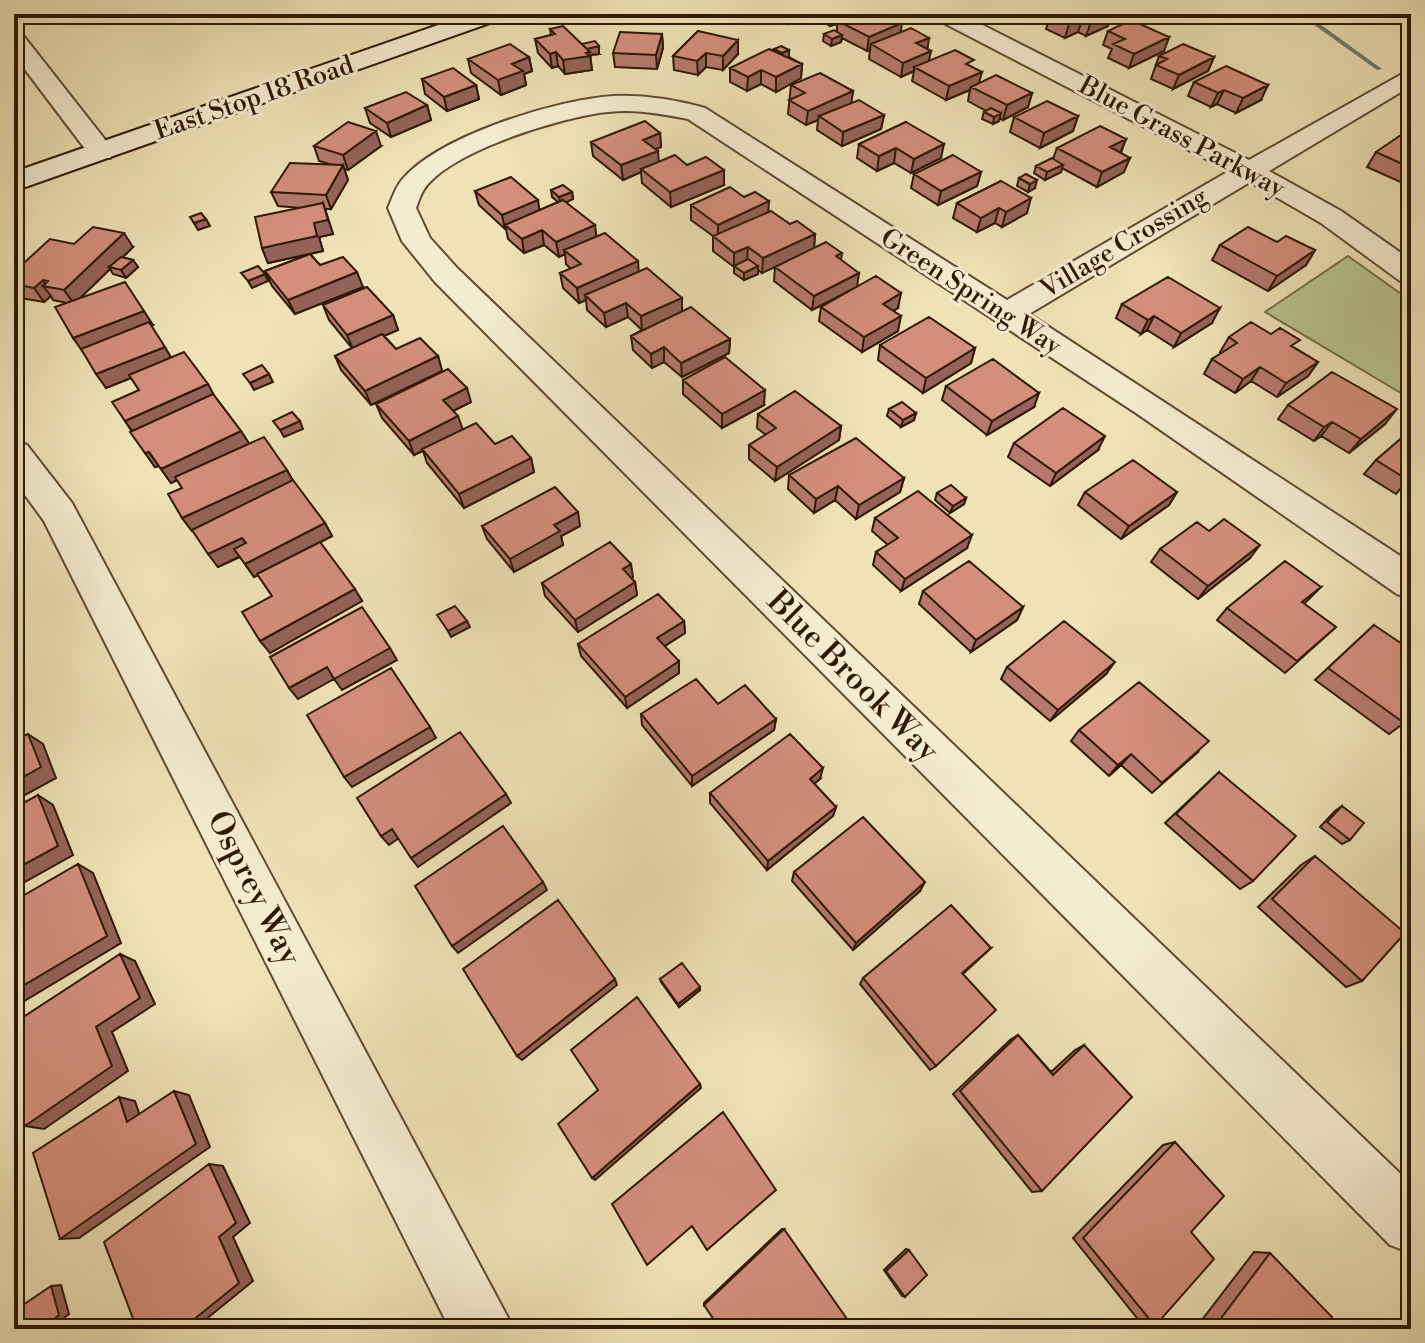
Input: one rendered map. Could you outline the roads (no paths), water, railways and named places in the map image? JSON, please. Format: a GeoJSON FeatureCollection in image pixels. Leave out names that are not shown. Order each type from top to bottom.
{"type":"FeatureCollection","features":[{"type":"Feature","properties":{"kind":"street","name":"East Stop 18 Road"},"geometry":{"type":"LineString","coordinates":[[14,182],[493,14]]}},
{"type":"Feature","properties":{"kind":"street","name":"Blue Grass Parkway"},"geometry":{"type":"LineString","coordinates":[[944,14],[1248,170],[1331,217],[1411,274]]}},
{"type":"Feature","properties":{"kind":"street"},"geometry":{"type":"LineString","coordinates":[[14,39],[101,152]]}},
{"type":"Feature","properties":{"kind":"street","name":"Village Crossing"},"geometry":{"type":"LineString","coordinates":[[1004,315],[1411,76]]}},
{"type":"Feature","properties":{"kind":"street","name":"Green Spring Way"},"geometry":{"type":"LineString","coordinates":[[502,132],[556,113],[606,104],[645,103],[696,113],[1004,315],[1148,405],[1411,583]]}},
{"type":"Feature","properties":{"kind":"street","name":"Blue Brook Way"},"geometry":{"type":"LineString","coordinates":[[502,132],[442,160],[412,185],[402,208],[417,241],[469,297],[1411,1224]]}},
{"type":"Feature","properties":{"kind":"street","name":"Osprey Way"},"geometry":{"type":"LineString","coordinates":[[14,454],[59,513],[483,1329]]}},
{"type":"Feature","properties":{"kind":"waterway"},"geometry":{"type":"LineString","coordinates":[[1302,14],[1379,69]]}}]}
